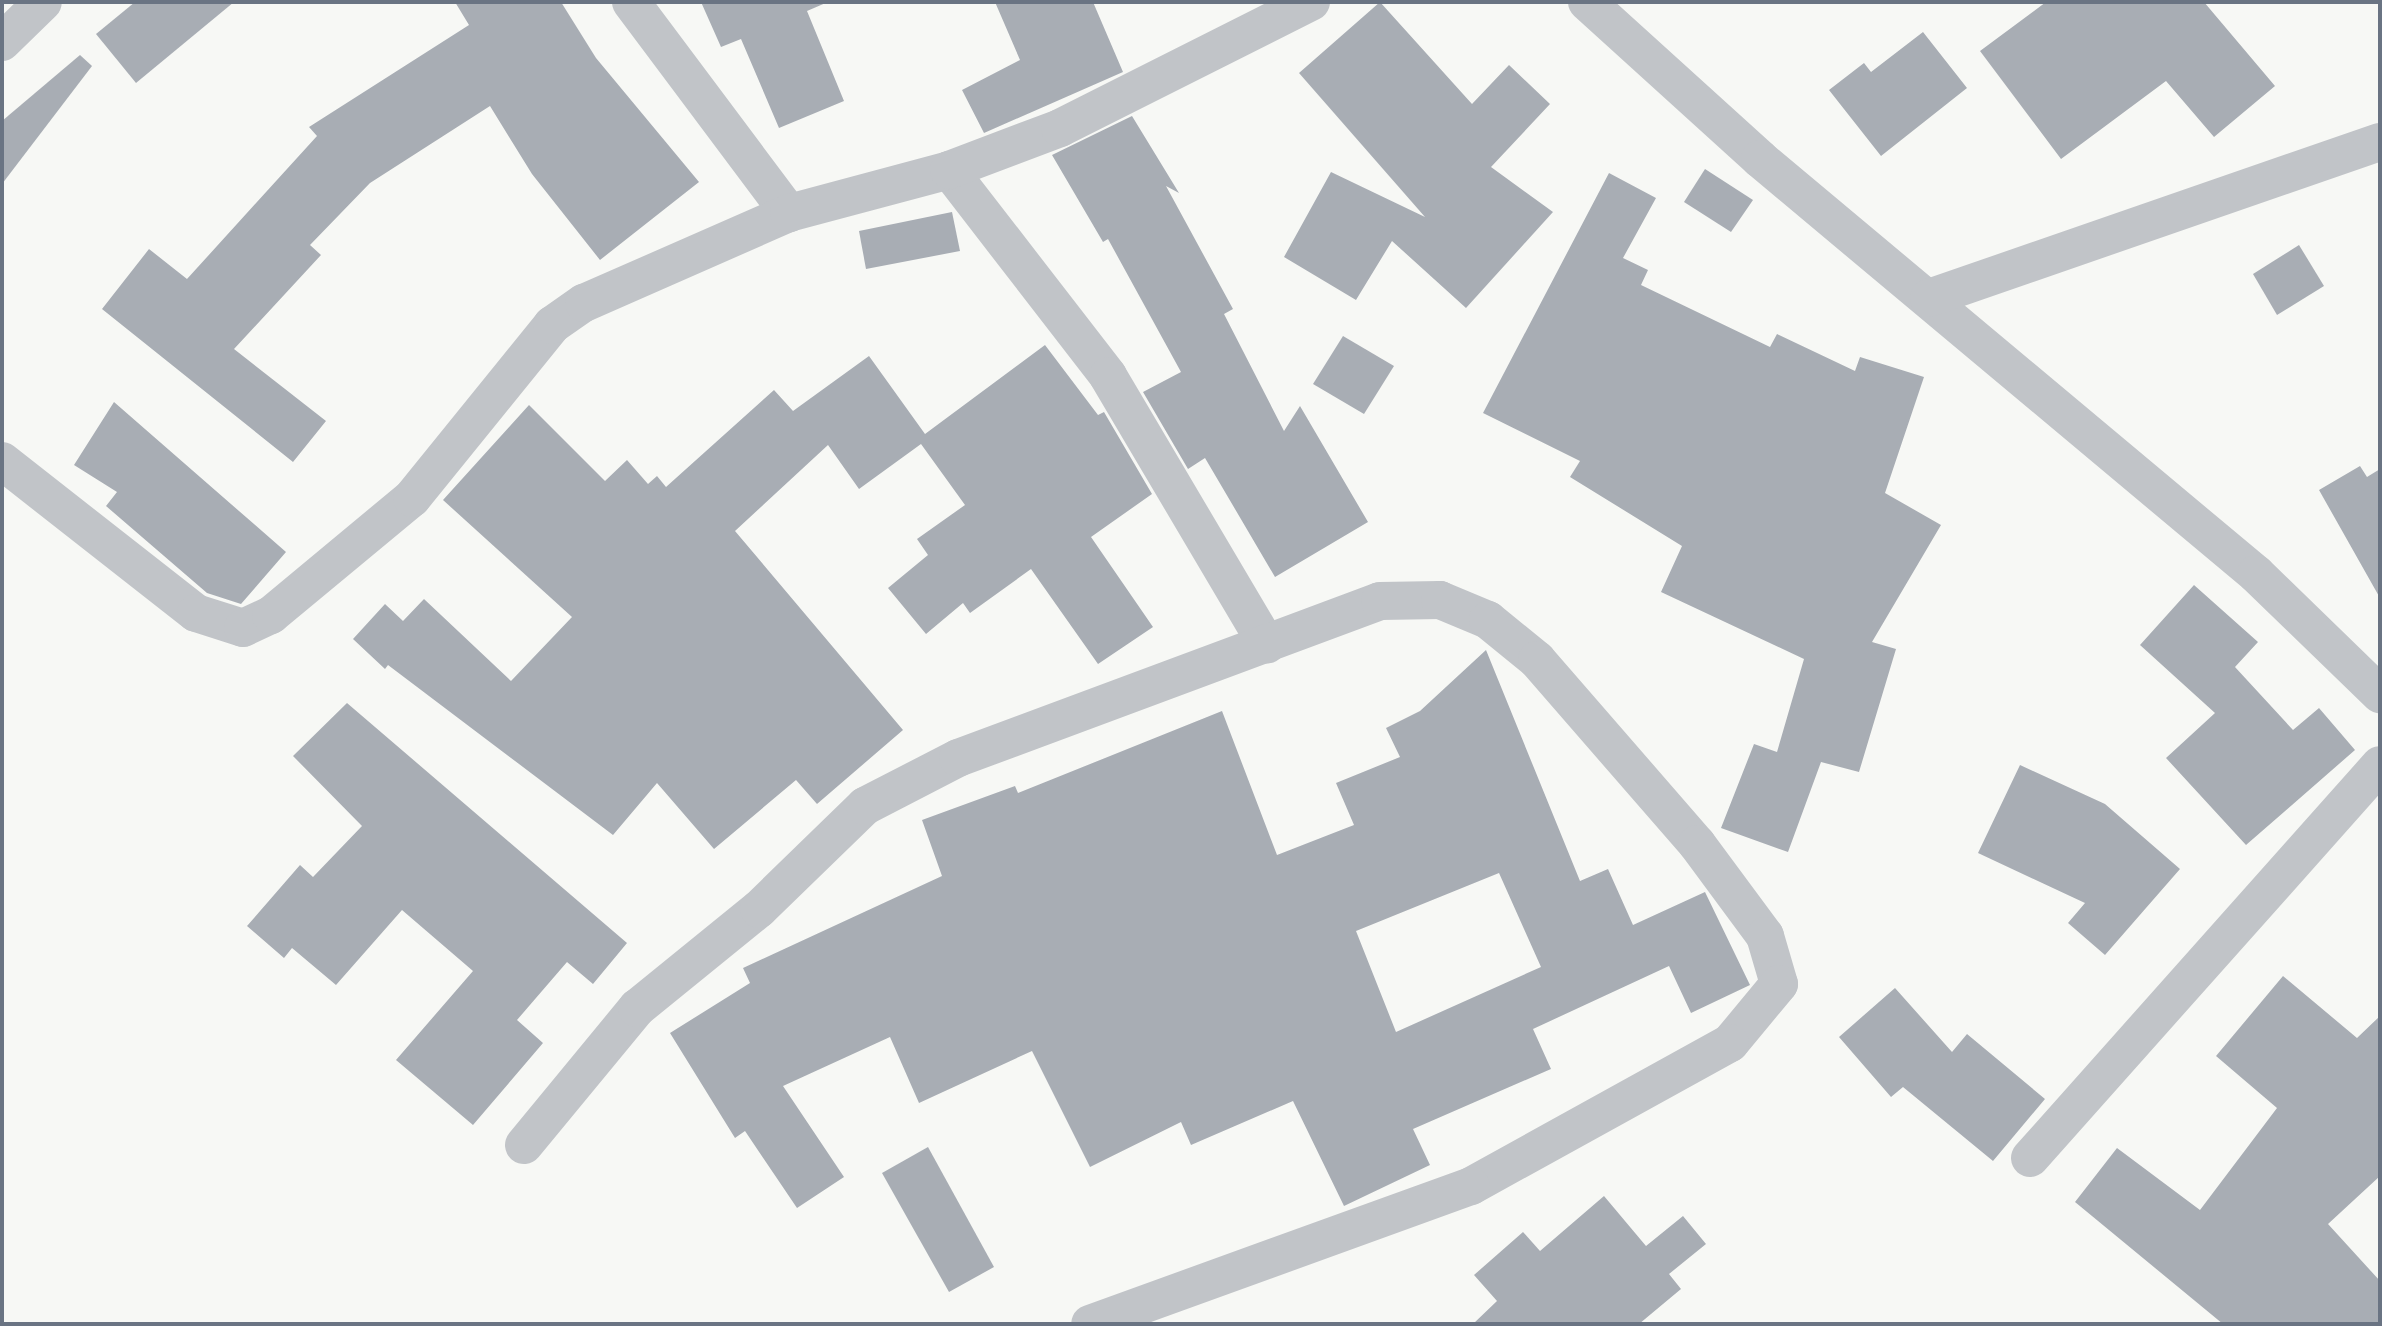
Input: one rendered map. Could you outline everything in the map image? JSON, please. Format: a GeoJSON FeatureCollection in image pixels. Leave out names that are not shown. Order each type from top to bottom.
{"type":"FeatureCollection","features":[{"type":"Feature","properties":{"kind":"street"},"geometry":{"type":"LineString","coordinates":[[2,42],[43,2]]}},
{"type":"Feature","properties":{"kind":"street"},"geometry":{"type":"LineString","coordinates":[[631,2],[789,213]]}},
{"type":"Feature","properties":{"kind":"street"},"geometry":{"type":"LineString","coordinates":[[2,461],[196,613],[243,628],[271,615],[412,498],[552,325],[584,303],[789,213],[949,170],[1157,83],[1311,2]]}},
{"type":"Feature","properties":{"kind":"street"},"geometry":{"type":"LineString","coordinates":[[1587,2],[1760,159],[2256,574],[2380,694]]}},
{"type":"Feature","properties":{"kind":"street"},"geometry":{"type":"LineString","coordinates":[[1929,298],[2380,142]]}},
{"type":"Feature","properties":{"kind":"street"},"geometry":{"type":"LineString","coordinates":[[949,170],[1108,376],[1267,645]]}},
{"type":"Feature","properties":{"kind":"street"},"geometry":{"type":"LineString","coordinates":[[524,1145],[637,1008],[759,909],[865,806],[970,753],[1406,596],[1440,600],[1488,620],[1537,660],[1698,844],[1765,936],[1779,984],[1730,1043],[1471,1186],[1090,1324]]}},
{"type":"Feature","properties":{"kind":"street"},"geometry":{"type":"LineString","coordinates":[[2029,1158],[2380,765]]}},
{"type":"Feature","properties":{"kind":"building"},"geometry":{"type":"Polygon","coordinates":[[[135,2],[234,2],[136,83],[96,34],[135,2]]]}},
{"type":"Feature","properties":{"kind":"building"},"geometry":{"type":"Polygon","coordinates":[[[455,2],[561,2],[596,58],[699,182],[600,260],[532,174],[490,106],[370,183],[310,245],[321,255],[234,349],[326,421],[293,462],[102,309],[149,249],[187,279],[317,136],[309,127],[469,25],[455,2]]]}},
{"type":"Feature","properties":{"kind":"building"},"geometry":{"type":"Polygon","coordinates":[[[701,2],[828,2],[807,11],[844,101],[779,128],[741,39],[721,47],[701,2]]]}},
{"type":"Feature","properties":{"kind":"building"},"geometry":{"type":"Polygon","coordinates":[[[995,2],[1093,2],[1123,72],[984,133],[962,90],[1020,60],[995,2]]]}},
{"type":"Feature","properties":{"kind":"building"},"geometry":{"type":"Polygon","coordinates":[[[1380,2],[1472,104],[1509,65],[1550,104],[1491,167],[1553,212],[1466,308],[1392,241],[1356,300],[1284,257],[1331,172],[1425,217],[1299,73],[1380,2]]]}},
{"type":"Feature","properties":{"kind":"building"},"geometry":{"type":"Polygon","coordinates":[[[2046,2],[2204,2],[2275,86],[2214,137],[2166,81],[2061,159],[1980,51],[2046,2]]]}},
{"type":"Feature","properties":{"kind":"building"},"geometry":{"type":"Polygon","coordinates":[[[1923,32],[1967,88],[1881,156],[1829,90],[1864,63],[1871,72],[1923,32]]]}},
{"type":"Feature","properties":{"kind":"building"},"geometry":{"type":"Polygon","coordinates":[[[80,55],[92,66],[2,184],[2,121],[80,55]]]}},
{"type":"Feature","properties":{"kind":"building"},"geometry":{"type":"Polygon","coordinates":[[[1132,116],[1179,193],[1166,186],[1233,309],[1224,314],[1284,431],[1300,406],[1368,522],[1275,577],[1205,458],[1188,469],[1143,392],[1181,372],[1108,239],[1103,242],[1052,155],[1132,116]]]}},
{"type":"Feature","properties":{"kind":"building"},"geometry":{"type":"Polygon","coordinates":[[[1705,169],[1753,200],[1731,232],[1684,202],[1705,169]]]}},
{"type":"Feature","properties":{"kind":"building"},"geometry":{"type":"Polygon","coordinates":[[[1609,173],[1656,198],[1623,258],[1648,270],[1641,285],[1770,347],[1777,334],[1855,371],[1860,357],[1924,377],[1885,493],[1941,525],[1872,642],[1896,649],[1859,772],[1821,762],[1788,852],[1721,828],[1754,744],[1777,752],[1804,659],[1661,592],[1682,546],[1570,477],[1580,461],[1483,413],[1609,173]]]}},
{"type":"Feature","properties":{"kind":"building"},"geometry":{"type":"Polygon","coordinates":[[[952,212],[960,251],[866,269],[859,231],[952,212]]]}},
{"type":"Feature","properties":{"kind":"building"},"geometry":{"type":"Polygon","coordinates":[[[2299,245],[2324,286],[2277,315],[2253,274],[2299,245]]]}},
{"type":"Feature","properties":{"kind":"building"},"geometry":{"type":"Polygon","coordinates":[[[1343,336],[1394,366],[1364,414],[1313,384],[1343,336]]]}},
{"type":"Feature","properties":{"kind":"building"},"geometry":{"type":"Polygon","coordinates":[[[1045,345],[1098,415],[1104,412],[1152,494],[1091,537],[1153,627],[1098,664],[1031,569],[970,613],[963,603],[926,634],[888,588],[928,555],[917,539],[965,505],[921,444],[859,489],[828,445],[735,531],[903,730],[817,804],[796,780],[714,849],[657,783],[613,835],[388,665],[385,669],[353,639],[385,604],[403,621],[424,599],[511,681],[572,617],[443,500],[529,405],[605,481],[627,460],[648,484],[657,476],[666,487],[774,390],[793,411],[869,356],[925,434],[1045,345]]]}},
{"type":"Feature","properties":{"kind":"building"},"geometry":{"type":"Polygon","coordinates":[[[114,402],[286,552],[241,604],[207,593],[106,506],[117,492],[74,465],[114,402]]]}},
{"type":"Feature","properties":{"kind":"building"},"geometry":{"type":"Polygon","coordinates":[[[2360,466],[2367,477],[2380,469],[2380,598],[2319,490],[2360,466]]]}},
{"type":"Feature","properties":{"kind":"building"},"geometry":{"type":"Polygon","coordinates":[[[2194,585],[2258,642],[2235,667],[2293,730],[2319,708],[2355,750],[2246,845],[2166,758],[2215,713],[2140,645],[2194,585]]]}},
{"type":"Feature","properties":{"kind":"building"},"geometry":{"type":"Polygon","coordinates":[[[1486,650],[1580,881],[1608,869],[1633,925],[1705,892],[1750,985],[1691,1013],[1669,966],[1533,1029],[1551,1069],[1413,1129],[1430,1165],[1344,1206],[1293,1101],[1191,1145],[1181,1122],[1090,1167],[1032,1051],[919,1103],[890,1037],[783,1086],[844,1177],[797,1208],[745,1131],[735,1138],[670,1033],[750,983],[743,968],[942,876],[922,820],[1015,786],[1018,793],[1222,711],[1277,855],[1354,825],[1336,783],[1400,757],[1386,728],[1420,711],[1486,650]],[[1499,873],[1356,931],[1396,1032],[1541,967],[1499,873]]]}},
{"type":"Feature","properties":{"kind":"building"},"geometry":{"type":"Polygon","coordinates":[[[347,703],[627,943],[593,984],[567,962],[517,1020],[543,1043],[473,1125],[396,1060],[473,971],[402,910],[336,985],[292,948],[284,958],[247,926],[300,865],[313,877],[362,826],[293,756],[347,703]]]}},
{"type":"Feature","properties":{"kind":"building"},"geometry":{"type":"Polygon","coordinates":[[[2020,765],[2105,804],[2180,869],[2105,955],[2068,923],[2085,903],[1978,853],[2020,765]]]}},
{"type":"Feature","properties":{"kind":"building"},"geometry":{"type":"Polygon","coordinates":[[[2283,976],[2357,1038],[2380,1016],[2380,1176],[2328,1224],[2380,1281],[2380,1324],[2223,1324],[2075,1202],[2117,1148],[2200,1210],[2277,1108],[2216,1056],[2283,976]]]}},
{"type":"Feature","properties":{"kind":"building"},"geometry":{"type":"Polygon","coordinates":[[[1895,988],[1952,1052],[1967,1034],[2045,1099],[1993,1161],[1903,1087],[1891,1097],[1839,1037],[1895,988]]]}},
{"type":"Feature","properties":{"kind":"building"},"geometry":{"type":"Polygon","coordinates":[[[928,1147],[994,1267],[949,1292],[882,1173],[928,1147]]]}},
{"type":"Feature","properties":{"kind":"building"},"geometry":{"type":"Polygon","coordinates":[[[1604,1196],[1646,1246],[1683,1216],[1706,1244],[1669,1274],[1681,1289],[1639,1324],[1473,1324],[1497,1301],[1474,1275],[1523,1232],[1540,1251],[1604,1196]]]}}]}
